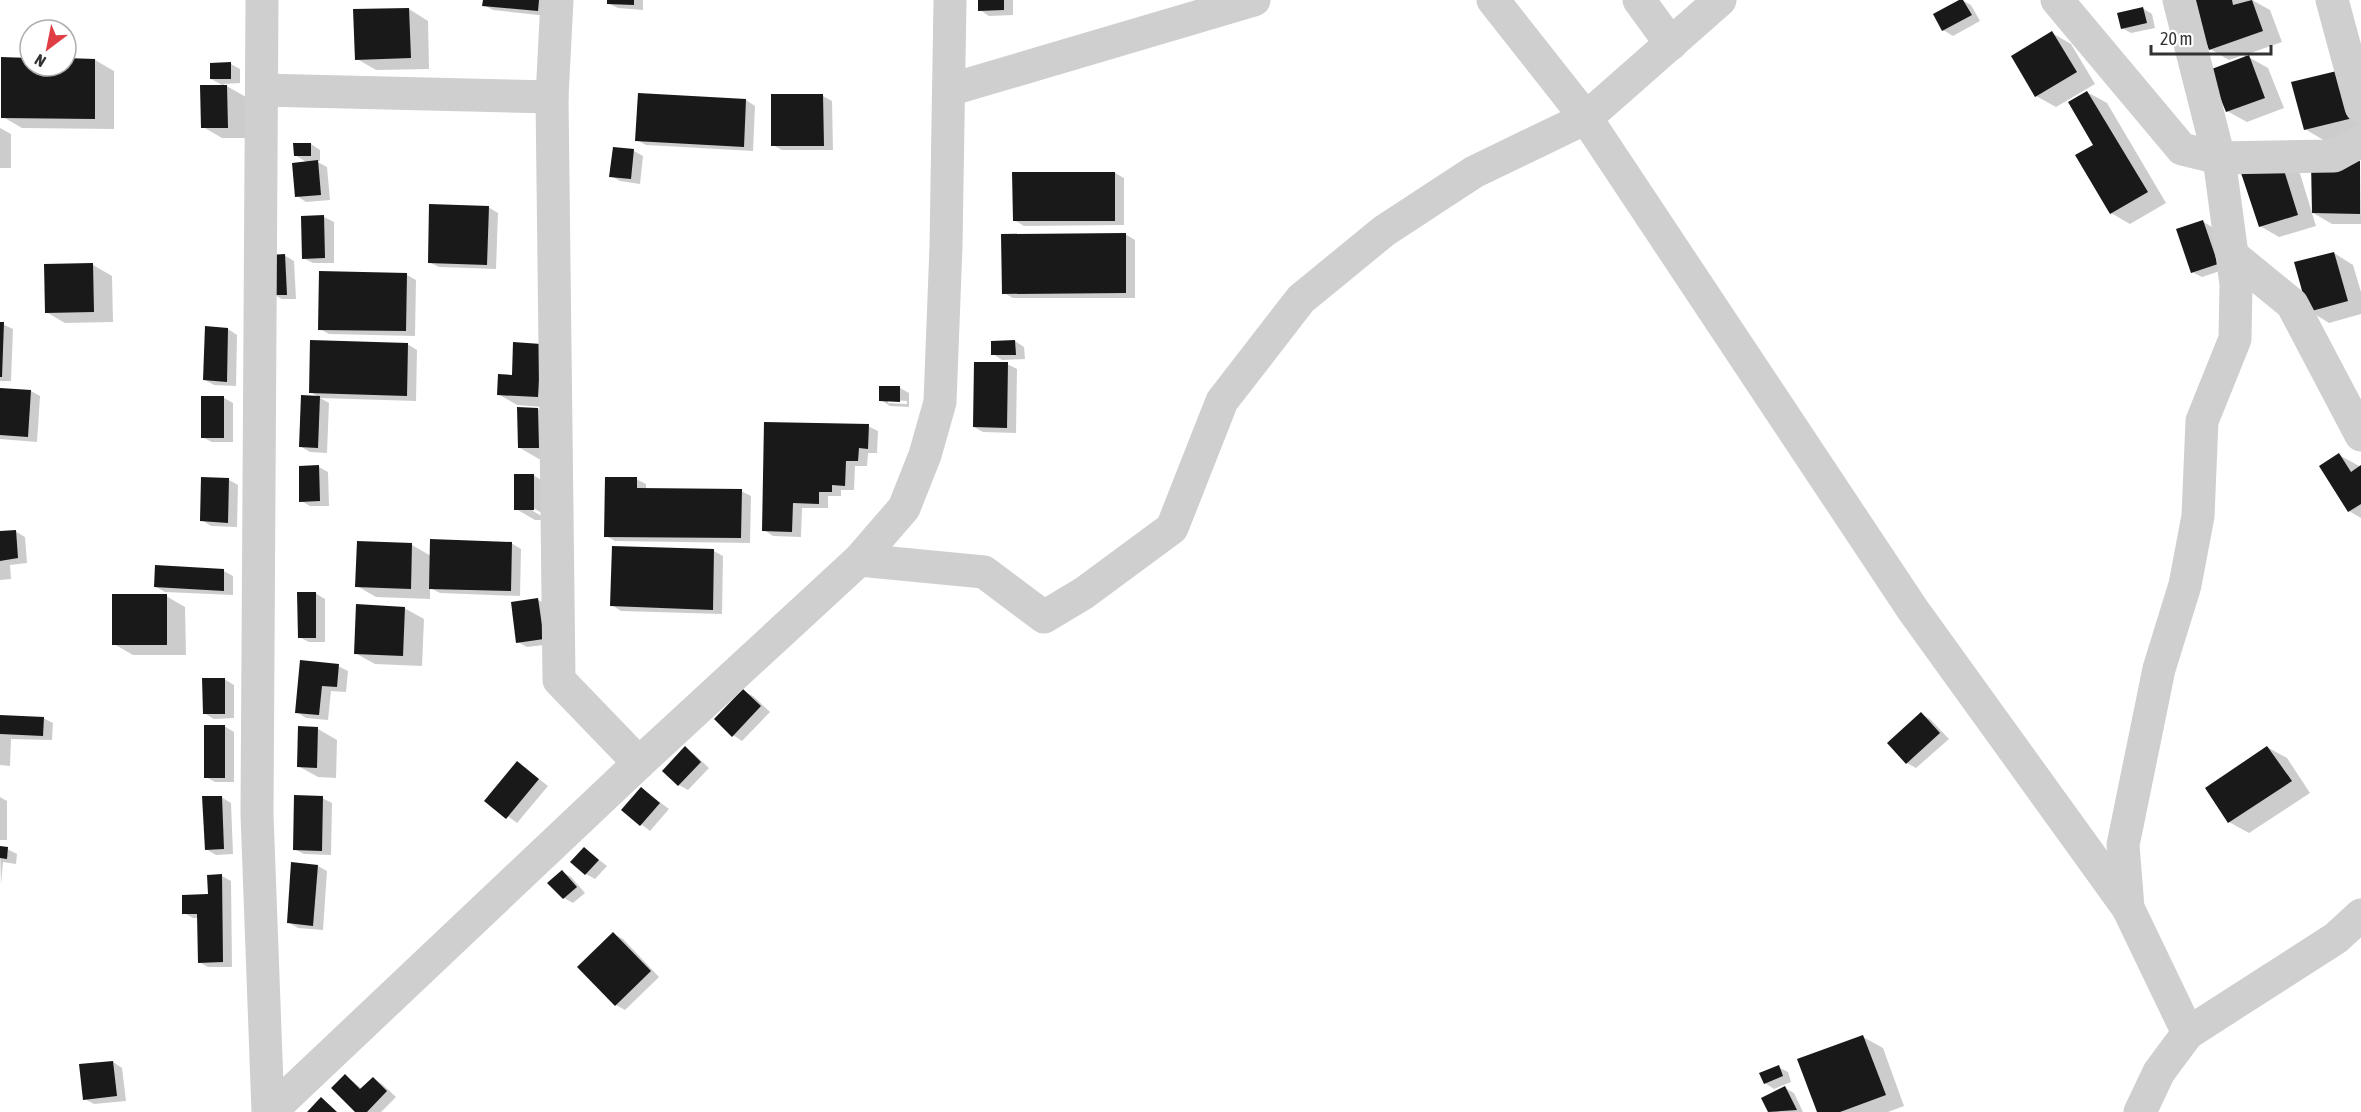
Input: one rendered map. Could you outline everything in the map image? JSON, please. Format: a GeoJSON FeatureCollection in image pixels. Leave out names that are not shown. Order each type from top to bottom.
{"type":"FeatureCollection","features":[{"type":"Feature","properties":{"kind":"street"},"geometry":{"type":"LineString","coordinates":[[262,0],[257,814],[269,1112]]}},
{"type":"Feature","properties":{"kind":"street"},"geometry":{"type":"LineString","coordinates":[[557,0],[552,97],[559,680],[639,763]]}},
{"type":"Feature","properties":{"kind":"street"},"geometry":{"type":"LineString","coordinates":[[269,1112],[639,763],[859,560],[904,508],[925,455],[940,402],[946,246],[950,0]]}},
{"type":"Feature","properties":{"kind":"street"},"geometry":{"type":"LineString","coordinates":[[949,90],[1254,0]]}},
{"type":"Feature","properties":{"kind":"street"},"geometry":{"type":"LineString","coordinates":[[1493,0],[1586,118],[1913,610],[2128,908],[2188,1033]]}},
{"type":"Feature","properties":{"kind":"street"},"geometry":{"type":"LineString","coordinates":[[1639,0],[1671,44]]}},
{"type":"Feature","properties":{"kind":"street"},"geometry":{"type":"LineString","coordinates":[[859,560],[984,572],[1044,616],[1084,593],[1172,528],[1222,401],[1301,299],[1384,231],[1474,172],[1586,118],[1720,0]]}},
{"type":"Feature","properties":{"kind":"street"},"geometry":{"type":"LineString","coordinates":[[2057,0],[2182,149],[2219,158],[2334,156],[2361,141]]}},
{"type":"Feature","properties":{"kind":"street"},"geometry":{"type":"LineString","coordinates":[[2128,908],[2123,845],[2159,669],[2184,585],[2198,516],[2202,421],[2235,339],[2236,284],[2219,158],[2179,0]]}},
{"type":"Feature","properties":{"kind":"street"},"geometry":{"type":"LineString","coordinates":[[2332,0],[2361,107]]}},
{"type":"Feature","properties":{"kind":"street"},"geometry":{"type":"LineString","coordinates":[[262,90],[552,97]]}},
{"type":"Feature","properties":{"kind":"street"},"geometry":{"type":"LineString","coordinates":[[2232,255],[2292,304],[2361,435]]}},
{"type":"Feature","properties":{"kind":"street"},"geometry":{"type":"LineString","coordinates":[[2140,1112],[2158,1072],[2188,1033],[2336,938],[2361,915]]}},
{"type":"Feature","properties":{"kind":"building"},"geometry":{"type":"Polygon","coordinates":[[[483,0],[539,0],[538,11],[482,6],[483,0]]]}},
{"type":"Feature","properties":{"kind":"building"},"geometry":{"type":"Polygon","coordinates":[[[607,0],[634,0],[634,5],[607,4],[607,0]]]}},
{"type":"Feature","properties":{"kind":"building"},"geometry":{"type":"Polygon","coordinates":[[[978,0],[1004,0],[1004,10],[978,11],[978,0]]]}},
{"type":"Feature","properties":{"kind":"building"},"geometry":{"type":"Polygon","coordinates":[[[1963,0],[1972,15],[1942,31],[1933,14],[1963,0]]]}},
{"type":"Feature","properties":{"kind":"building"},"geometry":{"type":"Polygon","coordinates":[[[2190,0],[2232,0],[2233,5],[2252,0],[2263,31],[2209,50],[2190,0]]]}},
{"type":"Feature","properties":{"kind":"building"},"geometry":{"type":"Polygon","coordinates":[[[2143,7],[2147,23],[2121,29],[2117,13],[2143,7]]]}},
{"type":"Feature","properties":{"kind":"building"},"geometry":{"type":"Polygon","coordinates":[[[409,8],[411,58],[355,60],[353,9],[409,8]]]}},
{"type":"Feature","properties":{"kind":"building"},"geometry":{"type":"Polygon","coordinates":[[[2052,31],[2077,72],[2035,97],[2011,56],[2052,31]]]}},
{"type":"Feature","properties":{"kind":"building"},"geometry":{"type":"Polygon","coordinates":[[[2249,55],[2265,98],[2226,112],[2209,70],[2249,55]]]}},
{"type":"Feature","properties":{"kind":"building"},"geometry":{"type":"Polygon","coordinates":[[[1,57],[18,58],[18,78],[78,78],[78,58],[95,59],[95,119],[1,118],[1,57]]]}},
{"type":"Feature","properties":{"kind":"building"},"geometry":{"type":"Polygon","coordinates":[[[231,62],[231,79],[210,79],[210,63],[231,62]]]}},
{"type":"Feature","properties":{"kind":"building"},"geometry":{"type":"Polygon","coordinates":[[[2341,70],[2353,118],[2304,130],[2291,82],[2341,70]]]}},
{"type":"Feature","properties":{"kind":"building"},"geometry":{"type":"Polygon","coordinates":[[[200,85],[227,85],[228,128],[201,128],[200,85]]]}},
{"type":"Feature","properties":{"kind":"building"},"geometry":{"type":"Polygon","coordinates":[[[2087,91],[2148,192],[2110,214],[2075,155],[2093,145],[2068,102],[2087,91]]]}},
{"type":"Feature","properties":{"kind":"building"},"geometry":{"type":"Polygon","coordinates":[[[638,93],[746,99],[744,147],[635,141],[638,93]]]}},
{"type":"Feature","properties":{"kind":"building"},"geometry":{"type":"Polygon","coordinates":[[[771,94],[823,94],[824,146],[771,146],[771,94]]]}},
{"type":"Feature","properties":{"kind":"building"},"geometry":{"type":"Polygon","coordinates":[[[293,143],[311,143],[311,156],[294,156],[293,143]]]}},
{"type":"Feature","properties":{"kind":"building"},"geometry":{"type":"Polygon","coordinates":[[[613,147],[634,149],[631,179],[609,177],[613,147]]]}},
{"type":"Feature","properties":{"kind":"building"},"geometry":{"type":"Polygon","coordinates":[[[2279,154],[2298,215],[2259,227],[2239,167],[2279,154]]]}},
{"type":"Feature","properties":{"kind":"building"},"geometry":{"type":"Polygon","coordinates":[[[318,160],[321,195],[295,197],[292,163],[318,160]]]}},
{"type":"Feature","properties":{"kind":"building"},"geometry":{"type":"Polygon","coordinates":[[[2311,161],[2360,161],[2360,214],[2312,213],[2311,161]]]}},
{"type":"Feature","properties":{"kind":"building"},"geometry":{"type":"Polygon","coordinates":[[[1012,172],[1115,172],[1115,221],[1013,221],[1012,172]]]}},
{"type":"Feature","properties":{"kind":"building"},"geometry":{"type":"Polygon","coordinates":[[[429,204],[489,206],[487,265],[428,263],[429,204]]]}},
{"type":"Feature","properties":{"kind":"building"},"geometry":{"type":"Polygon","coordinates":[[[324,215],[325,258],[302,259],[301,216],[324,215]]]}},
{"type":"Feature","properties":{"kind":"building"},"geometry":{"type":"Polygon","coordinates":[[[2203,220],[2218,264],[2191,273],[2176,229],[2203,220]]]}},
{"type":"Feature","properties":{"kind":"building"},"geometry":{"type":"Polygon","coordinates":[[[1126,233],[1126,293],[1002,294],[1001,234],[1126,233]]]}},
{"type":"Feature","properties":{"kind":"building"},"geometry":{"type":"Polygon","coordinates":[[[2334,252],[2348,301],[2308,312],[2294,262],[2334,252]]]}},
{"type":"Feature","properties":{"kind":"building"},"geometry":{"type":"Polygon","coordinates":[[[285,254],[287,295],[271,295],[269,255],[285,254]]]}},
{"type":"Feature","properties":{"kind":"building"},"geometry":{"type":"Polygon","coordinates":[[[93,263],[94,312],[45,313],[44,264],[93,263]]]}},
{"type":"Feature","properties":{"kind":"building"},"geometry":{"type":"Polygon","coordinates":[[[319,271],[407,273],[406,331],[318,330],[319,271]]]}},
{"type":"Feature","properties":{"kind":"building"},"geometry":{"type":"Polygon","coordinates":[[[0,322],[4,322],[2,377],[0,377],[0,322]]]}},
{"type":"Feature","properties":{"kind":"building"},"geometry":{"type":"Polygon","coordinates":[[[205,326],[228,328],[227,382],[203,380],[205,326]]]}},
{"type":"Feature","properties":{"kind":"building"},"geometry":{"type":"Polygon","coordinates":[[[310,340],[408,343],[407,396],[309,393],[310,340]]]}},
{"type":"Feature","properties":{"kind":"building"},"geometry":{"type":"Polygon","coordinates":[[[1015,340],[1016,355],[991,355],[991,341],[1015,340]]]}},
{"type":"Feature","properties":{"kind":"building"},"geometry":{"type":"Polygon","coordinates":[[[513,342],[541,344],[538,397],[497,395],[498,374],[512,375],[513,342]]]}},
{"type":"Feature","properties":{"kind":"building"},"geometry":{"type":"Polygon","coordinates":[[[974,362],[1008,362],[1007,428],[973,427],[974,362]]]}},
{"type":"Feature","properties":{"kind":"building"},"geometry":{"type":"Polygon","coordinates":[[[879,386],[900,386],[900,402],[879,401],[879,386]]]}},
{"type":"Feature","properties":{"kind":"building"},"geometry":{"type":"Polygon","coordinates":[[[0,388],[31,390],[28,437],[0,435],[0,388]]]}},
{"type":"Feature","properties":{"kind":"building"},"geometry":{"type":"Polygon","coordinates":[[[301,395],[320,396],[318,448],[299,447],[301,395]]]}},
{"type":"Feature","properties":{"kind":"building"},"geometry":{"type":"Polygon","coordinates":[[[201,396],[224,396],[224,438],[201,438],[201,396]]]}},
{"type":"Feature","properties":{"kind":"building"},"geometry":{"type":"Polygon","coordinates":[[[517,407],[538,408],[539,448],[518,448],[517,407]]]}},
{"type":"Feature","properties":{"kind":"building"},"geometry":{"type":"Polygon","coordinates":[[[764,422],[869,424],[868,449],[859,448],[858,461],[846,461],[845,486],[832,485],[832,492],[819,492],[819,504],[793,503],[792,532],[762,531],[764,422]]]}},
{"type":"Feature","properties":{"kind":"building"},"geometry":{"type":"Polygon","coordinates":[[[2339,453],[2351,472],[2361,465],[2361,504],[2348,512],[2319,466],[2339,453]]]}},
{"type":"Feature","properties":{"kind":"building"},"geometry":{"type":"Polygon","coordinates":[[[319,465],[320,501],[299,502],[299,466],[319,465]]]}},
{"type":"Feature","properties":{"kind":"building"},"geometry":{"type":"Polygon","coordinates":[[[514,474],[534,474],[534,510],[514,510],[514,474]]]}},
{"type":"Feature","properties":{"kind":"building"},"geometry":{"type":"Polygon","coordinates":[[[201,477],[229,478],[228,523],[200,521],[201,477]]]}},
{"type":"Feature","properties":{"kind":"building"},"geometry":{"type":"Polygon","coordinates":[[[605,477],[637,477],[637,488],[742,489],[741,538],[604,537],[605,477]]]}},
{"type":"Feature","properties":{"kind":"building"},"geometry":{"type":"Polygon","coordinates":[[[16,530],[18,558],[0,561],[0,531],[16,530]]]}},
{"type":"Feature","properties":{"kind":"building"},"geometry":{"type":"Polygon","coordinates":[[[430,539],[512,542],[511,591],[429,589],[430,539]]]}},
{"type":"Feature","properties":{"kind":"building"},"geometry":{"type":"Polygon","coordinates":[[[357,541],[412,543],[411,589],[355,587],[357,541]]]}},
{"type":"Feature","properties":{"kind":"building"},"geometry":{"type":"Polygon","coordinates":[[[612,546],[714,549],[713,610],[610,606],[612,546]]]}},
{"type":"Feature","properties":{"kind":"building"},"geometry":{"type":"Polygon","coordinates":[[[155,565],[224,569],[224,591],[154,587],[155,565]]]}},
{"type":"Feature","properties":{"kind":"building"},"geometry":{"type":"Polygon","coordinates":[[[297,592],[316,592],[316,638],[298,638],[297,592]]]}},
{"type":"Feature","properties":{"kind":"building"},"geometry":{"type":"Polygon","coordinates":[[[112,594],[167,594],[167,645],[112,645],[112,594]]]}},
{"type":"Feature","properties":{"kind":"building"},"geometry":{"type":"Polygon","coordinates":[[[538,598],[544,639],[516,643],[511,602],[538,598]]]}},
{"type":"Feature","properties":{"kind":"building"},"geometry":{"type":"Polygon","coordinates":[[[356,604],[405,607],[403,656],[354,654],[356,604]]]}},
{"type":"Feature","properties":{"kind":"building"},"geometry":{"type":"Polygon","coordinates":[[[300,660],[339,664],[337,687],[322,686],[319,715],[295,713],[300,660]]]}},
{"type":"Feature","properties":{"kind":"building"},"geometry":{"type":"Polygon","coordinates":[[[202,678],[225,678],[225,714],[203,714],[202,678]]]}},
{"type":"Feature","properties":{"kind":"building"},"geometry":{"type":"Polygon","coordinates":[[[743,689],[761,706],[732,737],[714,719],[743,689]]]}},
{"type":"Feature","properties":{"kind":"building"},"geometry":{"type":"Polygon","coordinates":[[[1921,712],[1940,733],[1906,764],[1887,743],[1921,712]]]}},
{"type":"Feature","properties":{"kind":"building"},"geometry":{"type":"Polygon","coordinates":[[[0,715],[44,717],[43,736],[0,734],[0,715]]]}},
{"type":"Feature","properties":{"kind":"building"},"geometry":{"type":"Polygon","coordinates":[[[204,725],[225,725],[225,778],[204,778],[204,725]]]}},
{"type":"Feature","properties":{"kind":"building"},"geometry":{"type":"Polygon","coordinates":[[[298,726],[318,727],[317,768],[297,767],[298,726]]]}},
{"type":"Feature","properties":{"kind":"building"},"geometry":{"type":"Polygon","coordinates":[[[685,746],[701,762],[678,786],[662,771],[685,746]]]}},
{"type":"Feature","properties":{"kind":"building"},"geometry":{"type":"Polygon","coordinates":[[[2267,746],[2292,781],[2228,823],[2205,788],[2267,746]]]}},
{"type":"Feature","properties":{"kind":"building"},"geometry":{"type":"Polygon","coordinates":[[[517,761],[539,779],[506,819],[484,801],[517,761]]]}},
{"type":"Feature","properties":{"kind":"building"},"geometry":{"type":"Polygon","coordinates":[[[641,787],[660,803],[640,826],[621,810],[641,787]]]}},
{"type":"Feature","properties":{"kind":"building"},"geometry":{"type":"Polygon","coordinates":[[[294,795],[323,796],[322,851],[293,850],[294,795]]]}},
{"type":"Feature","properties":{"kind":"building"},"geometry":{"type":"Polygon","coordinates":[[[202,796],[222,796],[224,849],[205,850],[202,796]]]}},
{"type":"Feature","properties":{"kind":"building"},"geometry":{"type":"Polygon","coordinates":[[[0,846],[8,847],[7,859],[0,858],[0,846]]]}},
{"type":"Feature","properties":{"kind":"building"},"geometry":{"type":"Polygon","coordinates":[[[584,847],[599,860],[585,875],[570,862],[584,847]]]}},
{"type":"Feature","properties":{"kind":"building"},"geometry":{"type":"Polygon","coordinates":[[[291,862],[318,865],[313,926],[287,923],[291,862]]]}},
{"type":"Feature","properties":{"kind":"building"},"geometry":{"type":"Polygon","coordinates":[[[562,870],[577,887],[563,899],[547,883],[562,870]]]}},
{"type":"Feature","properties":{"kind":"building"},"geometry":{"type":"Polygon","coordinates":[[[222,874],[223,962],[198,963],[197,914],[182,914],[182,895],[208,894],[207,875],[222,874]]]}},
{"type":"Feature","properties":{"kind":"building"},"geometry":{"type":"Polygon","coordinates":[[[613,932],[651,971],[615,1006],[577,967],[613,932]]]}},
{"type":"Feature","properties":{"kind":"building"},"geometry":{"type":"Polygon","coordinates":[[[1863,1035],[1886,1095],[1840,1112],[1817,1112],[1797,1059],[1863,1035]]]}},
{"type":"Feature","properties":{"kind":"building"},"geometry":{"type":"Polygon","coordinates":[[[113,1061],[117,1096],[83,1100],[79,1064],[113,1061]]]}},
{"type":"Feature","properties":{"kind":"building"},"geometry":{"type":"Polygon","coordinates":[[[1779,1065],[1783,1076],[1764,1084],[1759,1073],[1779,1065]]]}},
{"type":"Feature","properties":{"kind":"building"},"geometry":{"type":"Polygon","coordinates":[[[345,1074],[360,1089],[373,1077],[387,1091],[367,1112],[355,1112],[331,1088],[345,1074]]]}},
{"type":"Feature","properties":{"kind":"building"},"geometry":{"type":"Polygon","coordinates":[[[1785,1086],[1797,1110],[1768,1112],[1761,1098],[1785,1086]]]}},
{"type":"Feature","properties":{"kind":"building"},"geometry":{"type":"Polygon","coordinates":[[[321,1097],[337,1112],[307,1112],[321,1097]]]}}]}
